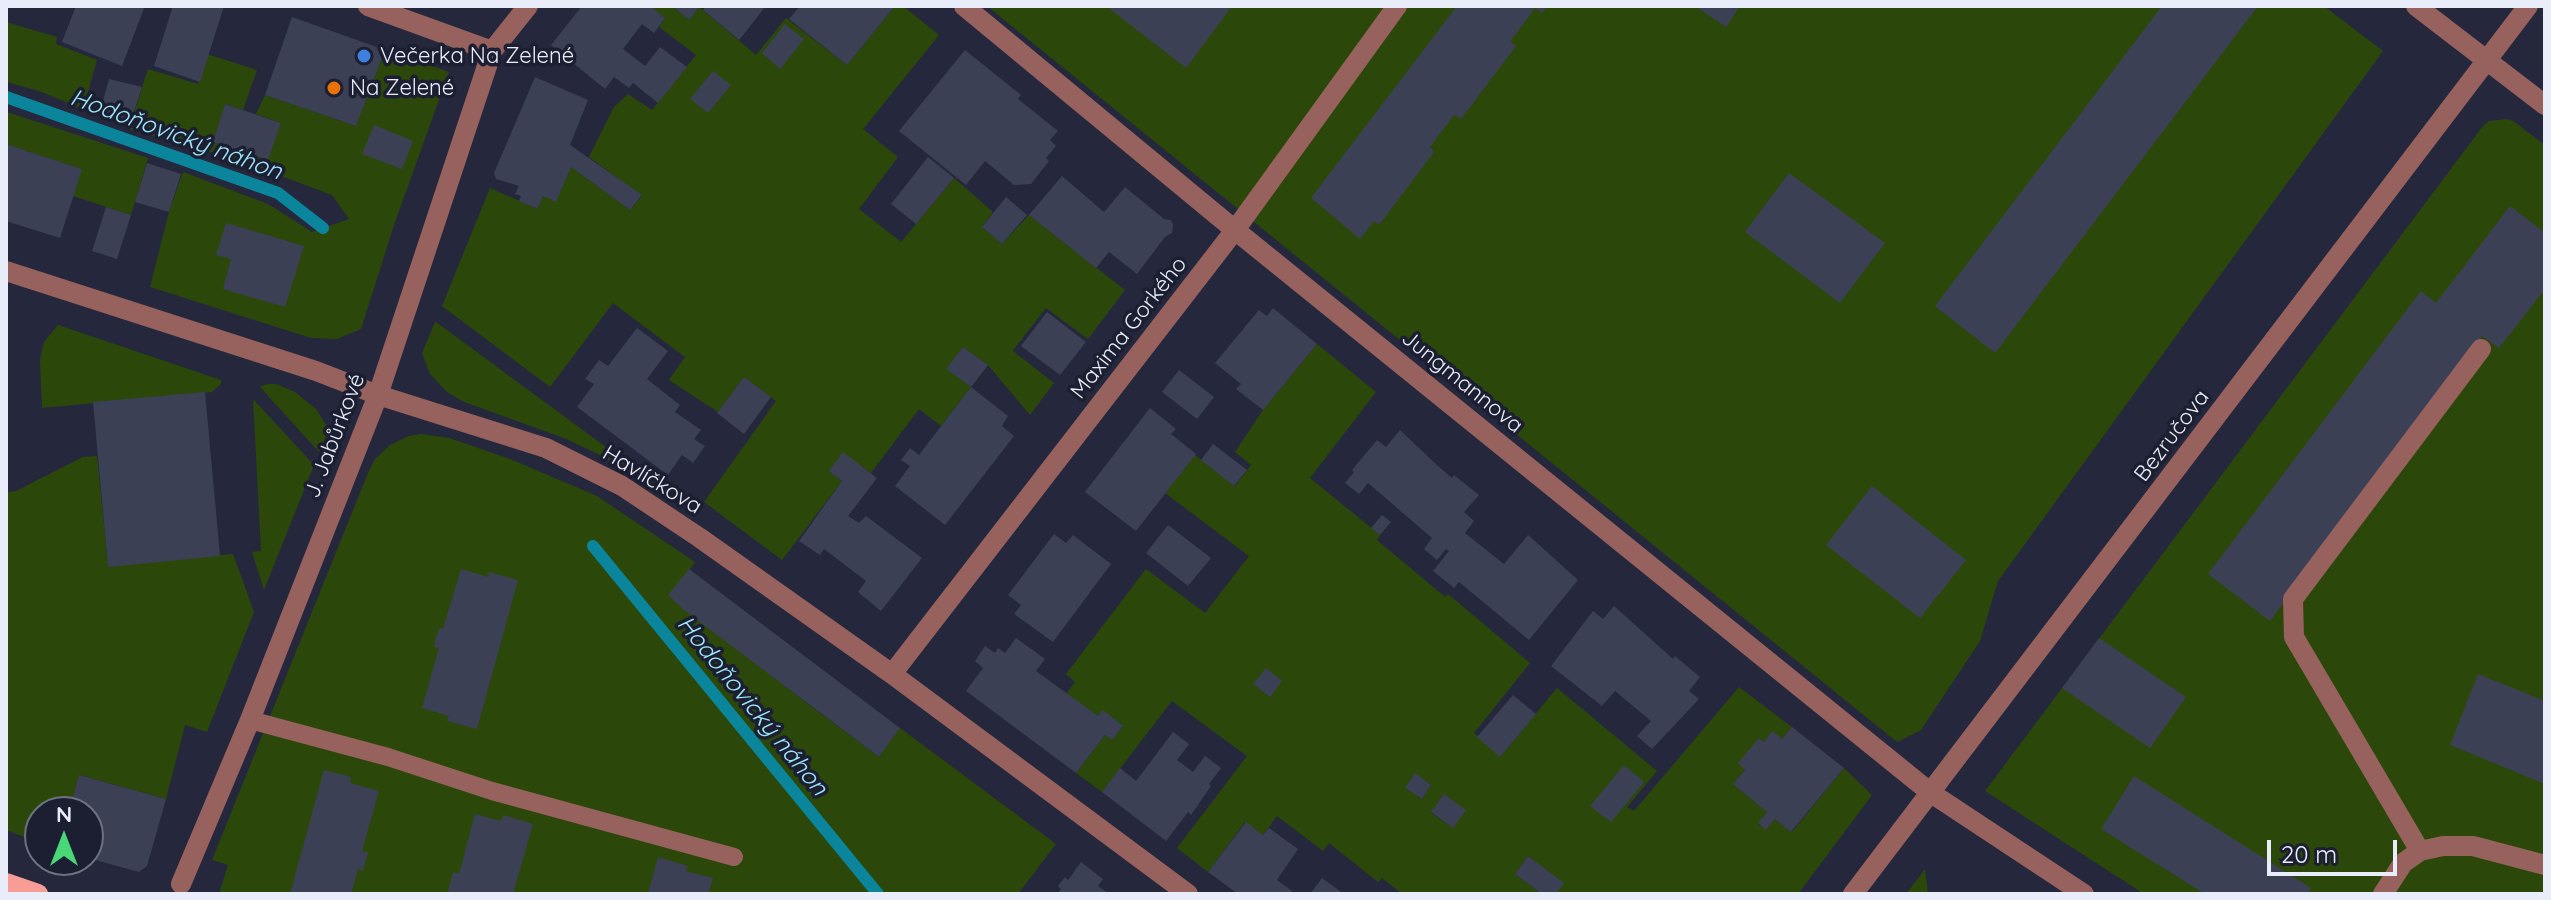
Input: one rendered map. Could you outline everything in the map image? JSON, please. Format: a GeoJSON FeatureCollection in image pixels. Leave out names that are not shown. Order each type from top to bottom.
{"type":"FeatureCollection","features":[{"type":"Feature","properties":{"kind":"main road"},"geometry":{"type":"LineString","coordinates":[[6,883],[38,894]]}},
{"type":"Feature","properties":{"kind":"street"},"geometry":{"type":"LineString","coordinates":[[368,6],[492,51]]}},
{"type":"Feature","properties":{"kind":"street","name":"J. Jabůrkové"},"geometry":{"type":"LineString","coordinates":[[181,884],[250,720],[378,395],[492,51],[528,6]]}},
{"type":"Feature","properties":{"kind":"street","name":"Jungmannova"},"geometry":{"type":"LineString","coordinates":[[964,6],[1235,230],[1931,793],[2084,894]]}},
{"type":"Feature","properties":{"kind":"street","name":"Maxima Gorkého"},"geometry":{"type":"LineString","coordinates":[[892,674],[1235,230],[1397,6]]}},
{"type":"Feature","properties":{"kind":"street"},"geometry":{"type":"LineString","coordinates":[[2416,6],[2545,105]]}},
{"type":"Feature","properties":{"kind":"street","name":"Bezručova"},"geometry":{"type":"LineString","coordinates":[[1853,894],[2528,6]]}},
{"type":"Feature","properties":{"kind":"street","name":"Havlíčkova"},"geometry":{"type":"LineString","coordinates":[[6,271],[546,448],[622,486],[892,674],[1188,894]]}},
{"type":"Feature","properties":{"kind":"street"},"geometry":{"type":"LineString","coordinates":[[2420,851],[2294,637],[2293,599],[2481,349]]}},
{"type":"Feature","properties":{"kind":"street"},"geometry":{"type":"LineString","coordinates":[[2383,894],[2403,863],[2420,851],[2443,846],[2473,846],[2545,865]]}},
{"type":"Feature","properties":{"kind":"lane"},"geometry":{"type":"LineString","coordinates":[[250,720],[388,757],[492,791],[734,857]]}},
{"type":"Feature","properties":{"kind":"green space"},"geometry":{"type":"Polygon","coordinates":[[[656,6],[672,6],[689,20],[699,7],[756,55],[786,18],[847,65],[895,6],[903,6],[939,35],[863,129],[898,157],[859,209],[901,242],[954,178],[993,212],[982,227],[1002,244],[1029,215],[1125,290],[1088,339],[1046,308],[1014,349],[1054,383],[1030,415],[988,365],[963,347],[947,369],[971,387],[941,426],[919,409],[871,473],[843,453],[829,471],[842,481],[782,560],[704,502],[776,401],[744,377],[718,412],[669,380],[685,357],[613,303],[550,387],[442,306],[490,188],[538,209],[543,196],[556,201],[571,167],[630,210],[642,196],[589,157],[614,107],[628,94],[652,110],[696,55],[659,27],[665,18],[654,9],[656,6]]]}},
{"type":"Feature","properties":{"kind":"green space"},"geometry":{"type":"Polygon","coordinates":[[[987,6],[2324,6],[2383,51],[1998,581],[1980,641],[1921,730],[1897,742],[987,6]]]}},
{"type":"Feature","properties":{"kind":"green space"},"geometry":{"type":"Polygon","coordinates":[[[6,22],[57,37],[56,44],[97,60],[83,109],[39,91],[6,82],[6,22]]]}},
{"type":"Feature","properties":{"kind":"green space"},"geometry":{"type":"Polygon","coordinates":[[[385,50],[449,72],[394,225],[361,329],[337,339],[311,338],[150,287],[169,212],[183,172],[268,204],[312,232],[349,219],[332,195],[238,160],[129,129],[148,69],[198,84],[207,54],[257,70],[243,110],[225,104],[213,142],[267,160],[281,123],[256,114],[265,95],[356,126],[385,50]]]}},
{"type":"Feature","properties":{"kind":"green space"},"geometry":{"type":"Polygon","coordinates":[[[6,108],[7,112],[148,158],[131,215],[73,196],[81,169],[6,144],[6,108]]]}},
{"type":"Feature","properties":{"kind":"green space"},"geometry":{"type":"Polygon","coordinates":[[[2506,119],[2545,145],[2545,894],[2144,894],[1985,791],[2483,126],[2489,121],[2506,119]]]}},
{"type":"Feature","properties":{"kind":"green space"},"geometry":{"type":"Polygon","coordinates":[[[435,322],[671,495],[564,438],[464,402],[447,392],[430,374],[422,353],[435,322]]]}},
{"type":"Feature","properties":{"kind":"green space"},"geometry":{"type":"Polygon","coordinates":[[[58,325],[221,380],[221,384],[212,392],[42,408],[40,360],[44,342],[58,325]]]}},
{"type":"Feature","properties":{"kind":"green space"},"geometry":{"type":"Polygon","coordinates":[[[1317,344],[1376,392],[1310,478],[1380,535],[1377,540],[1530,663],[1474,733],[1501,756],[1557,688],[1657,771],[1627,807],[1634,811],[1739,687],[1792,727],[1782,739],[1772,732],[1764,742],[1759,738],[1745,770],[1733,784],[1767,812],[1758,824],[1767,829],[1775,819],[1792,832],[1844,768],[1872,795],[1798,894],[1556,894],[1563,883],[1528,856],[1515,874],[1542,894],[1402,894],[1382,878],[1378,882],[1329,843],[1323,851],[1277,816],[1263,835],[1245,822],[1208,872],[1177,848],[1247,756],[1172,701],[1102,792],[1076,773],[1105,735],[1112,740],[1123,726],[1103,711],[1098,716],[1066,694],[1075,682],[1066,674],[1146,569],[1205,613],[1249,556],[1165,493],[1195,455],[1235,486],[1251,465],[1235,452],[1263,410],[1317,344]],[[1415,774],[1405,788],[1422,799],[1431,785],[1415,774]],[[1444,794],[1431,813],[1452,827],[1465,810],[1444,794]]]}},
{"type":"Feature","properties":{"kind":"green space"},"geometry":{"type":"Polygon","coordinates":[[[276,384],[295,392],[316,409],[329,430],[319,452],[260,387],[276,384]]]}},
{"type":"Feature","properties":{"kind":"green space"},"geometry":{"type":"Polygon","coordinates":[[[253,399],[314,465],[264,590],[252,552],[261,551],[253,399]]]}},
{"type":"Feature","properties":{"kind":"green space"},"geometry":{"type":"Polygon","coordinates":[[[421,434],[449,438],[510,459],[597,496],[695,562],[669,596],[816,710],[879,757],[900,728],[1056,844],[1018,894],[219,894],[228,865],[212,860],[368,473],[375,459],[390,445],[421,434]]]}},
{"type":"Feature","properties":{"kind":"green space"},"geometry":{"type":"Polygon","coordinates":[[[97,456],[108,566],[233,554],[254,612],[207,732],[185,725],[166,799],[80,775],[74,796],[24,796],[24,837],[6,830],[6,493],[16,491],[83,457],[97,456]]]}},
{"type":"Feature","properties":{"kind":"green space"},"geometry":{"type":"Polygon","coordinates":[[[1925,869],[1928,894],[1906,894],[1925,869]]]}},
{"type":"Feature","properties":{"kind":"building"},"geometry":{"type":"Polygon","coordinates":[[[76,6],[145,6],[122,66],[62,42],[76,6]]]}},
{"type":"Feature","properties":{"kind":"building"},"geometry":{"type":"Polygon","coordinates":[[[173,6],[224,6],[200,82],[154,66],[173,6]]]}},
{"type":"Feature","properties":{"kind":"building"},"geometry":{"type":"Polygon","coordinates":[[[582,6],[656,6],[654,9],[665,18],[654,33],[642,24],[623,49],[645,66],[660,47],[687,67],[658,103],[633,83],[629,88],[614,77],[605,89],[551,45],[582,6]]]}},
{"type":"Feature","properties":{"kind":"building"},"geometry":{"type":"Polygon","coordinates":[[[672,6],[700,6],[689,20],[672,6]]]}},
{"type":"Feature","properties":{"kind":"building"},"geometry":{"type":"Polygon","coordinates":[[[706,6],[766,6],[739,40],[703,10],[706,6]]]}},
{"type":"Feature","properties":{"kind":"building"},"geometry":{"type":"Polygon","coordinates":[[[800,6],[895,6],[847,65],[789,19],[800,6]]]}},
{"type":"Feature","properties":{"kind":"building"},"geometry":{"type":"Polygon","coordinates":[[[1106,6],[1232,6],[1186,68],[1106,6]]]}},
{"type":"Feature","properties":{"kind":"building"},"geometry":{"type":"Polygon","coordinates":[[[1457,6],[1547,6],[1542,13],[1535,8],[1510,42],[1516,46],[1461,119],[1454,115],[1430,147],[1434,152],[1379,225],[1374,221],[1360,239],[1311,198],[1457,6]]]}},
{"type":"Feature","properties":{"kind":"building"},"geometry":{"type":"Polygon","coordinates":[[[1695,6],[1740,6],[1726,27],[1695,6]]]}},
{"type":"Feature","properties":{"kind":"building"},"geometry":{"type":"Polygon","coordinates":[[[2162,6],[2258,6],[1995,353],[1935,306],[2162,6]]]}},
{"type":"Feature","properties":{"kind":"building"},"geometry":{"type":"Polygon","coordinates":[[[292,17],[385,50],[356,126],[265,95],[292,17]]]}},
{"type":"Feature","properties":{"kind":"building"},"geometry":{"type":"Polygon","coordinates":[[[785,24],[804,39],[780,69],[762,53],[785,24]]]}},
{"type":"Feature","properties":{"kind":"building"},"geometry":{"type":"Polygon","coordinates":[[[965,50],[1021,95],[1018,99],[1058,131],[1050,140],[1056,146],[1046,158],[1049,161],[1031,184],[1014,185],[985,161],[966,185],[899,131],[965,50]]]}},
{"type":"Feature","properties":{"kind":"building"},"geometry":{"type":"Polygon","coordinates":[[[713,71],[731,85],[708,113],[690,99],[713,71]]]}},
{"type":"Feature","properties":{"kind":"building"},"geometry":{"type":"Polygon","coordinates":[[[535,77],[588,100],[570,145],[642,195],[630,210],[571,167],[556,202],[543,196],[538,209],[519,201],[521,196],[515,194],[519,186],[496,179],[494,173],[535,77]]]}},
{"type":"Feature","properties":{"kind":"building"},"geometry":{"type":"Polygon","coordinates":[[[109,79],[142,87],[131,121],[100,112],[109,79]]]}},
{"type":"Feature","properties":{"kind":"building"},"geometry":{"type":"Polygon","coordinates":[[[225,104],[281,123],[268,160],[213,142],[225,104]]]}},
{"type":"Feature","properties":{"kind":"building"},"geometry":{"type":"Polygon","coordinates":[[[374,125],[413,141],[402,169],[362,154],[374,125]]]}},
{"type":"Feature","properties":{"kind":"building"},"geometry":{"type":"Polygon","coordinates":[[[6,144],[82,169],[60,238],[6,221],[6,144]]]}},
{"type":"Feature","properties":{"kind":"building"},"geometry":{"type":"Polygon","coordinates":[[[928,157],[954,178],[916,224],[891,204],[928,157]]]}},
{"type":"Feature","properties":{"kind":"building"},"geometry":{"type":"Polygon","coordinates":[[[147,163],[181,174],[169,212],[135,202],[147,163]]]}},
{"type":"Feature","properties":{"kind":"building"},"geometry":{"type":"Polygon","coordinates":[[[1789,173],[1885,243],[1840,303],[1745,232],[1789,173]]]}},
{"type":"Feature","properties":{"kind":"building"},"geometry":{"type":"Polygon","coordinates":[[[1062,176],[1104,212],[1125,187],[1164,219],[1171,220],[1172,233],[1165,237],[1137,274],[1109,252],[1096,268],[1029,215],[1062,176]]]}},
{"type":"Feature","properties":{"kind":"building"},"geometry":{"type":"Polygon","coordinates":[[[1006,197],[1027,215],[1002,244],[982,227],[1006,197]]]}},
{"type":"Feature","properties":{"kind":"building"},"geometry":{"type":"Polygon","coordinates":[[[2510,206],[2545,233],[2545,289],[2499,348],[2482,336],[2270,621],[2208,574],[2421,291],[2436,303],[2510,206]]]}},
{"type":"Feature","properties":{"kind":"building"},"geometry":{"type":"Polygon","coordinates":[[[106,207],[131,215],[117,259],[92,251],[106,207]]]}},
{"type":"Feature","properties":{"kind":"building"},"geometry":{"type":"Polygon","coordinates":[[[226,223],[304,246],[285,307],[223,289],[231,259],[216,255],[226,223]]]}},
{"type":"Feature","properties":{"kind":"building"},"geometry":{"type":"Polygon","coordinates":[[[1273,308],[1317,344],[1263,410],[1236,389],[1241,384],[1215,363],[1259,310],[1267,316],[1273,308]]]}},
{"type":"Feature","properties":{"kind":"building"},"geometry":{"type":"Polygon","coordinates":[[[1047,312],[1086,342],[1060,375],[1021,346],[1047,312]]]}},
{"type":"Feature","properties":{"kind":"building"},"geometry":{"type":"Polygon","coordinates":[[[637,328],[668,351],[647,379],[680,405],[675,412],[701,430],[694,439],[705,446],[693,463],[682,455],[668,475],[577,407],[594,384],[585,379],[599,360],[608,366],[637,328]]]}},
{"type":"Feature","properties":{"kind":"building"},"geometry":{"type":"Polygon","coordinates":[[[963,347],[988,365],[971,387],[946,369],[963,347]]]}},
{"type":"Feature","properties":{"kind":"building"},"geometry":{"type":"Polygon","coordinates":[[[1179,370],[1214,397],[1197,419],[1162,392],[1179,370]]]}},
{"type":"Feature","properties":{"kind":"building"},"geometry":{"type":"Polygon","coordinates":[[[744,377],[771,397],[744,434],[717,413],[744,377]]]}},
{"type":"Feature","properties":{"kind":"building"},"geometry":{"type":"Polygon","coordinates":[[[971,387],[1008,416],[1002,426],[1014,436],[945,525],[895,486],[910,466],[901,460],[910,448],[919,455],[971,387]]]}},
{"type":"Feature","properties":{"kind":"building"},"geometry":{"type":"Polygon","coordinates":[[[205,392],[220,556],[108,567],[93,402],[205,392]]]}},
{"type":"Feature","properties":{"kind":"building"},"geometry":{"type":"Polygon","coordinates":[[[1150,408],[1176,429],[1171,434],[1196,454],[1136,531],[1085,492],[1150,408]]]}},
{"type":"Feature","properties":{"kind":"building"},"geometry":{"type":"Polygon","coordinates":[[[1400,430],[1452,478],[1454,475],[1479,495],[1464,512],[1474,521],[1465,533],[1504,564],[1528,535],[1578,580],[1529,640],[1459,582],[1454,588],[1433,571],[1449,551],[1446,549],[1437,560],[1424,549],[1432,538],[1368,483],[1359,494],[1345,483],[1377,440],[1386,447],[1400,430]]]}},
{"type":"Feature","properties":{"kind":"building"},"geometry":{"type":"Polygon","coordinates":[[[1213,444],[1247,470],[1234,486],[1201,460],[1213,444]]]}},
{"type":"Feature","properties":{"kind":"building"},"geometry":{"type":"Polygon","coordinates":[[[843,452],[877,478],[848,516],[859,523],[866,516],[922,558],[881,611],[858,592],[866,581],[824,549],[820,555],[799,541],[842,481],[829,471],[843,452]]]}},
{"type":"Feature","properties":{"kind":"building"},"geometry":{"type":"Polygon","coordinates":[[[1872,486],[1966,560],[1920,618],[1826,545],[1872,486]]]}},
{"type":"Feature","properties":{"kind":"building"},"geometry":{"type":"Polygon","coordinates":[[[1382,515],[1391,522],[1380,535],[1371,528],[1382,515]]]}},
{"type":"Feature","properties":{"kind":"building"},"geometry":{"type":"Polygon","coordinates":[[[1168,525],[1211,558],[1188,586],[1146,553],[1168,525]]]}},
{"type":"Feature","properties":{"kind":"building"},"geometry":{"type":"Polygon","coordinates":[[[1054,534],[1066,543],[1073,535],[1111,564],[1053,642],[1014,614],[1021,605],[1008,595],[1054,534]]]}},
{"type":"Feature","properties":{"kind":"building"},"geometry":{"type":"Polygon","coordinates":[[[461,569],[488,577],[489,572],[518,580],[477,729],[447,721],[449,716],[422,708],[439,648],[434,647],[436,638],[439,628],[443,629],[461,569]]]}},
{"type":"Feature","properties":{"kind":"building"},"geometry":{"type":"Polygon","coordinates":[[[689,569],[900,728],[879,757],[668,595],[689,569]]]}},
{"type":"Feature","properties":{"kind":"building"},"geometry":{"type":"Polygon","coordinates":[[[1614,606],[1673,659],[1675,656],[1700,677],[1689,691],[1699,699],[1652,749],[1637,736],[1651,721],[1615,691],[1602,706],[1551,666],[1593,611],[1603,619],[1614,606]]]}},
{"type":"Feature","properties":{"kind":"building"},"geometry":{"type":"Polygon","coordinates":[[[1016,638],[1045,659],[1036,671],[1098,716],[1103,710],[1123,726],[1112,740],[1105,735],[1076,773],[966,691],[983,668],[975,661],[985,646],[995,653],[998,648],[1005,653],[1016,638]]]}},
{"type":"Feature","properties":{"kind":"building"},"geometry":{"type":"Polygon","coordinates":[[[2099,638],[2186,697],[2150,748],[2062,688],[2099,638]]]}},
{"type":"Feature","properties":{"kind":"building"},"geometry":{"type":"Polygon","coordinates":[[[1266,668],[1282,681],[1270,697],[1253,684],[1266,668]]]}},
{"type":"Feature","properties":{"kind":"building"},"geometry":{"type":"Polygon","coordinates":[[[2478,674],[2545,701],[2545,784],[2450,745],[2478,674]]]}},
{"type":"Feature","properties":{"kind":"building"},"geometry":{"type":"Polygon","coordinates":[[[1513,695],[1536,714],[1500,757],[1477,737],[1513,695]]]}},
{"type":"Feature","properties":{"kind":"building"},"geometry":{"type":"Polygon","coordinates":[[[1792,727],[1844,768],[1791,832],[1775,819],[1766,830],[1758,823],[1767,812],[1733,784],[1745,770],[1738,763],[1759,738],[1764,742],[1772,731],[1782,739],[1792,727]]]}},
{"type":"Feature","properties":{"kind":"building"},"geometry":{"type":"Polygon","coordinates":[[[1173,732],[1189,744],[1177,760],[1193,772],[1205,756],[1221,768],[1191,815],[1188,812],[1166,841],[1102,792],[1120,768],[1136,781],[1173,732]]]}},
{"type":"Feature","properties":{"kind":"building"},"geometry":{"type":"Polygon","coordinates":[[[1624,765],[1644,782],[1611,822],[1590,806],[1624,765]]]}},
{"type":"Feature","properties":{"kind":"building"},"geometry":{"type":"Polygon","coordinates":[[[324,770],[351,777],[350,783],[379,791],[362,851],[368,852],[363,871],[358,869],[351,894],[290,894],[324,770]]]}},
{"type":"Feature","properties":{"kind":"building"},"geometry":{"type":"Polygon","coordinates":[[[1415,773],[1431,785],[1422,799],[1405,788],[1415,773]]]}},
{"type":"Feature","properties":{"kind":"building"},"geometry":{"type":"Polygon","coordinates":[[[79,775],[166,799],[147,866],[139,872],[104,862],[104,796],[73,796],[79,775]]]}},
{"type":"Feature","properties":{"kind":"building"},"geometry":{"type":"Polygon","coordinates":[[[2134,776],[2311,888],[2307,894],[2205,894],[2101,829],[2134,776]]]}},
{"type":"Feature","properties":{"kind":"building"},"geometry":{"type":"Polygon","coordinates":[[[1444,794],[1466,810],[1453,828],[1431,812],[1444,794]]]}},
{"type":"Feature","properties":{"kind":"building"},"geometry":{"type":"Polygon","coordinates":[[[475,814],[501,821],[503,815],[533,824],[513,894],[453,894],[448,891],[453,872],[459,874],[475,814]]]}},
{"type":"Feature","properties":{"kind":"building"},"geometry":{"type":"Polygon","coordinates":[[[1246,822],[1263,835],[1269,828],[1298,849],[1277,880],[1292,891],[1289,894],[1238,894],[1208,872],[1246,822]]]}},
{"type":"Feature","properties":{"kind":"building"},"geometry":{"type":"Polygon","coordinates":[[[1528,856],[1564,883],[1556,894],[1542,894],[1515,874],[1528,856]]]}},
{"type":"Feature","properties":{"kind":"building"},"geometry":{"type":"Polygon","coordinates":[[[658,857],[688,866],[686,871],[713,878],[708,894],[648,894],[658,857]]]}},
{"type":"Feature","properties":{"kind":"building"},"geometry":{"type":"Polygon","coordinates":[[[1081,862],[1103,879],[1098,886],[1109,894],[1057,894],[1061,889],[1058,886],[1065,877],[1068,880],[1081,862]]]}},
{"type":"Feature","properties":{"kind":"building"},"geometry":{"type":"Polygon","coordinates":[[[1322,878],[1344,894],[1310,894],[1322,878]]]}},
{"type":"Feature","properties":{"kind":"waterway","name":"Hodoňovický náhon"},"geometry":{"type":"LineString","coordinates":[[6,97],[278,193],[323,228]]}},
{"type":"Feature","properties":{"kind":"waterway","name":"Hodoňovický náhon"},"geometry":{"type":"LineString","coordinates":[[593,546],[878,894]]}},
{"type":"Feature","properties":{"kind":"place","name":"Večerka Na Zelené"},"geometry":{"type":"Point","coordinates":[364,56]}},
{"type":"Feature","properties":{"kind":"place","name":"Na Zelené"},"geometry":{"type":"Point","coordinates":[334,88]}}]}
